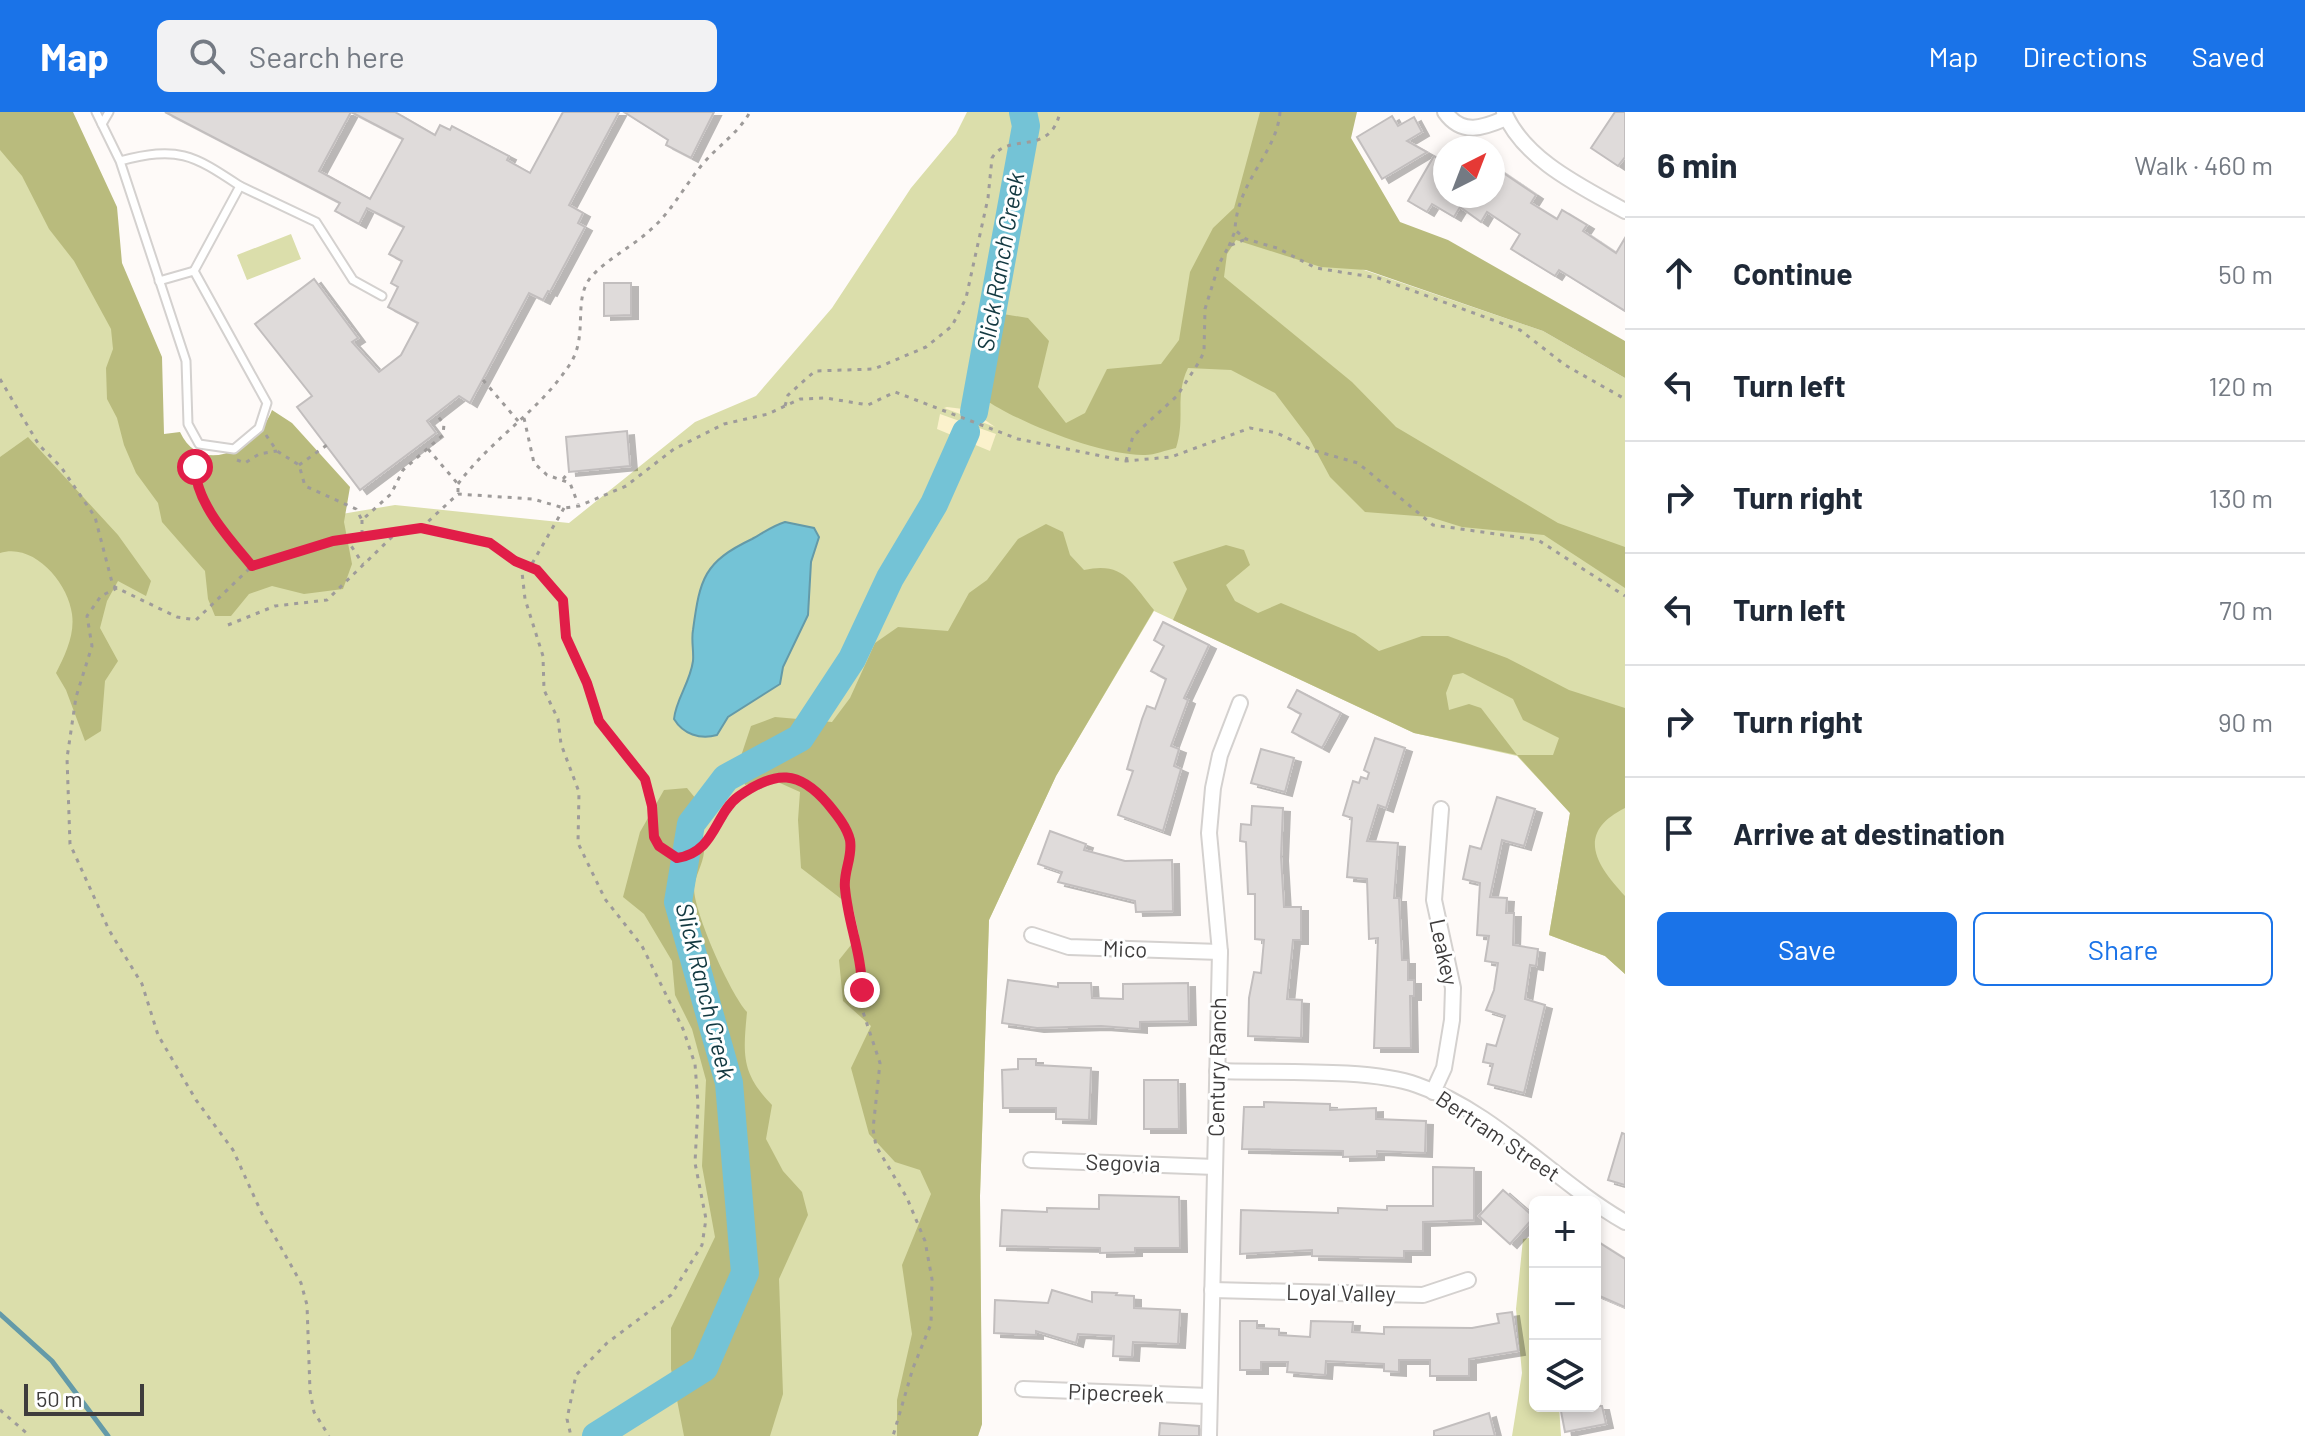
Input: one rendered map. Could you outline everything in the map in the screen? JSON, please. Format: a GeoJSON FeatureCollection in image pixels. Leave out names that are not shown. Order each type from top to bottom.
{"type":"FeatureCollection","features":[{"type":"Feature","properties":{"kind":"street"},"geometry":{"type":"LineString","coordinates":[[1445,112],[1460,126],[1479,130],[1505,115],[1540,159],[1573,183],[1625,211]]}},
{"type":"Feature","properties":{"kind":"street","name":"Century Ranch"},"geometry":{"type":"LineString","coordinates":[[1209,1436],[1220,952],[1209,833],[1220,755],[1240,703]]}},
{"type":"Feature","properties":{"kind":"street","name":"Leakey"},"geometry":{"type":"LineString","coordinates":[[1433,1092],[1444,1068],[1452,1020],[1453,988],[1434,900],[1441,809]]}},
{"type":"Feature","properties":{"kind":"street","name":"Mico"},"geometry":{"type":"LineString","coordinates":[[1032,935],[1069,947],[1220,952]]}},
{"type":"Feature","properties":{"kind":"street","name":"Bertram Street"},"geometry":{"type":"LineString","coordinates":[[1217,1071],[1379,1077],[1416,1084],[1463,1107],[1625,1222]]}},
{"type":"Feature","properties":{"kind":"street","name":"Segovia"},"geometry":{"type":"LineString","coordinates":[[1031,1160],[1215,1167]]}},
{"type":"Feature","properties":{"kind":"street","name":"Loyal Valley"},"geometry":{"type":"LineString","coordinates":[[1212,1290],[1423,1295],[1468,1280]]}},
{"type":"Feature","properties":{"kind":"street","name":"Pipecreek"},"geometry":{"type":"LineString","coordinates":[[1023,1389],[1209,1396]]}},
{"type":"Feature","properties":{"kind":"lane"},"geometry":{"type":"LineString","coordinates":[[96,112],[120,161],[186,361],[188,424],[202,445],[234,449],[259,428],[267,403],[194,271]]}},
{"type":"Feature","properties":{"kind":"lane"},"geometry":{"type":"LineString","coordinates":[[102,124],[109,112]]}},
{"type":"Feature","properties":{"kind":"lane"},"geometry":{"type":"LineString","coordinates":[[120,161],[157,151],[175,152],[207,164],[240,186],[316,222],[353,280],[382,296]]}},
{"type":"Feature","properties":{"kind":"lane"},"geometry":{"type":"LineString","coordinates":[[159,281],[194,271],[240,186]]}},
{"type":"Feature","properties":{"kind":"path"},"geometry":{"type":"LineString","coordinates":[[458,494],[458,484],[480,455],[524,418],[553,387],[580,346],[582,294],[586,283],[600,267],[648,232],[673,208],[701,166],[741,128],[750,112]]}},
{"type":"Feature","properties":{"kind":"path"},"geometry":{"type":"LineString","coordinates":[[785,406],[788,395],[815,371],[874,369],[926,347],[952,326],[966,298],[986,208],[992,158],[1004,148],[1029,143],[1051,131],[1060,112]]}},
{"type":"Feature","properties":{"kind":"path"},"geometry":{"type":"LineString","coordinates":[[1126,461],[1133,436],[1177,396],[1204,352],[1205,309],[1213,279],[1235,230],[1246,182],[1270,145],[1279,124],[1280,112]]}},
{"type":"Feature","properties":{"kind":"path"},"geometry":{"type":"LineString","coordinates":[[1235,230],[1246,239],[1277,248],[1316,268],[1399,284],[1520,330],[1565,365],[1625,399]]}},
{"type":"Feature","properties":{"kind":"path"},"geometry":{"type":"LineString","coordinates":[[1229,246],[1246,239]]}},
{"type":"Feature","properties":{"kind":"path"},"geometry":{"type":"LineString","coordinates":[[0,379],[39,445],[61,467],[95,517],[113,586],[177,617],[196,620],[252,566],[346,538],[421,528],[490,543],[537,570],[563,600],[566,637],[587,683],[599,721],[645,779],[652,806],[654,837],[668,854],[677,858],[695,852],[714,834],[739,797],[779,779],[800,778],[810,784],[846,828],[851,843],[844,886],[860,952],[863,1012],[880,1063],[874,1138],[925,1241],[932,1279],[931,1324],[913,1368],[893,1436]]}},
{"type":"Feature","properties":{"kind":"path"},"geometry":{"type":"LineString","coordinates":[[483,380],[519,422]]}},
{"type":"Feature","properties":{"kind":"path"},"geometry":{"type":"LineString","coordinates":[[421,528],[458,494],[533,499],[564,508],[579,506],[626,486],[694,436],[813,397],[868,405],[888,394],[904,392],[934,408],[1018,439],[1126,461],[1171,457],[1238,430],[1269,430],[1312,450],[1358,463],[1433,525],[1538,540],[1625,596]]}},
{"type":"Feature","properties":{"kind":"path"},"geometry":{"type":"LineString","coordinates":[[362,520],[391,494],[403,470],[444,430],[436,414]]}},
{"type":"Feature","properties":{"kind":"path"},"geometry":{"type":"LineString","coordinates":[[524,418],[534,463],[547,475],[570,483],[579,506]]}},
{"type":"Feature","properties":{"kind":"path"},"geometry":{"type":"LineString","coordinates":[[262,429],[277,451],[299,465],[305,486],[356,509],[362,520],[362,535]]}},
{"type":"Feature","properties":{"kind":"path"},"geometry":{"type":"LineString","coordinates":[[202,445],[195,467],[195,481],[218,521],[252,566]]}},
{"type":"Feature","properties":{"kind":"path"},"geometry":{"type":"LineString","coordinates":[[299,465],[327,445]]}},
{"type":"Feature","properties":{"kind":"path"},"geometry":{"type":"LineString","coordinates":[[428,448],[458,484]]}},
{"type":"Feature","properties":{"kind":"path"},"geometry":{"type":"LineString","coordinates":[[231,452],[245,463],[259,454],[277,451]]}},
{"type":"Feature","properties":{"kind":"path"},"geometry":{"type":"LineString","coordinates":[[563,479],[569,472]]}},
{"type":"Feature","properties":{"kind":"path"},"geometry":{"type":"LineString","coordinates":[[564,508],[522,572],[522,585],[540,643],[544,690],[558,719],[561,744],[579,792],[578,843],[605,899],[642,946],[683,1029],[695,1064],[698,1104],[695,1163],[706,1219],[702,1245],[671,1295],[607,1343],[576,1375],[567,1419],[571,1436]]}},
{"type":"Feature","properties":{"kind":"path"},"geometry":{"type":"LineString","coordinates":[[228,625],[275,606],[327,600],[396,533]]}},
{"type":"Feature","properties":{"kind":"path"},"geometry":{"type":"LineString","coordinates":[[346,538],[363,564]]}},
{"type":"Feature","properties":{"kind":"path"},"geometry":{"type":"LineString","coordinates":[[117,588],[101,596],[87,616],[92,646],[76,697],[67,758],[70,844],[109,930],[142,984],[154,1028],[196,1100],[233,1150],[262,1214],[301,1283],[307,1305],[310,1391],[314,1412],[329,1436]]}},
{"type":"Feature","properties":{"kind":"path"},"geometry":{"type":"LineString","coordinates":[[0,1410],[30,1436]]}},
{"type":"Feature","properties":{"kind":"green space"},"geometry":{"type":"Polygon","coordinates":[[[0,112],[35,112],[167,478],[330,516],[395,505],[569,523],[695,422],[756,396],[832,308],[911,188],[956,134],[967,112],[1299,112],[1323,256],[1543,331],[1625,378],[1625,974],[1605,956],[1549,935],[1570,813],[1517,756],[1414,733],[1154,611],[1056,776],[989,920],[980,1196],[982,1424],[978,1436],[0,1436],[0,112]]]}},
{"type":"Feature","properties":{"kind":"green space"},"geometry":{"type":"Polygon","coordinates":[[[0,112],[73,112],[117,207],[122,263],[162,357],[164,434],[180,432],[190,446],[202,453],[215,455],[229,452],[255,435],[272,410],[292,423],[350,487],[344,522],[352,564],[343,589],[304,594],[272,586],[249,594],[231,616],[215,616],[208,599],[205,571],[162,522],[158,503],[136,473],[107,399],[106,368],[113,349],[111,329],[74,261],[49,229],[22,176],[0,150],[0,112]]]}},
{"type":"Feature","properties":{"kind":"green space"},"geometry":{"type":"Polygon","coordinates":[[[1260,112],[1357,112],[1351,138],[1400,222],[1448,240],[1625,341],[1625,378],[1543,331],[1366,270],[1321,267],[1236,240],[1227,254],[1224,277],[1352,382],[1396,427],[1558,523],[1625,547],[1625,588],[1544,535],[1462,527],[1430,517],[1365,512],[1330,477],[1309,438],[1275,393],[1231,370],[1188,368],[1182,388],[1176,448],[1149,455],[1127,454],[1084,444],[1018,418],[984,399],[987,365],[1003,314],[1028,318],[1049,341],[1038,387],[1066,423],[1085,413],[1107,369],[1161,364],[1179,340],[1190,272],[1213,228],[1234,208],[1260,112]]]}},
{"type":"Feature","properties":{"kind":"green space"},"geometry":{"type":"Polygon","coordinates":[[[291,234],[301,259],[247,280],[237,255],[291,234]]]}},
{"type":"Feature","properties":{"kind":"green space"},"geometry":{"type":"Polygon","coordinates":[[[28,437],[118,535],[151,581],[146,596],[118,581],[107,601],[100,628],[118,661],[105,681],[101,731],[85,741],[66,690],[56,673],[72,630],[72,614],[64,589],[47,567],[36,559],[25,553],[0,553],[0,457],[28,437]]]}},
{"type":"Feature","properties":{"kind":"green space"},"geometry":{"type":"Polygon","coordinates":[[[1046,524],[1063,532],[1070,555],[1084,570],[1117,571],[1132,583],[1154,610],[1056,776],[989,920],[980,1196],[982,1424],[978,1436],[897,1436],[897,1400],[912,1334],[902,1265],[931,1194],[920,1170],[895,1162],[869,1134],[851,1068],[871,1026],[843,1001],[839,960],[859,935],[853,908],[801,868],[800,792],[771,779],[745,785],[739,762],[751,726],[775,717],[832,722],[850,698],[875,643],[898,627],[948,631],[969,593],[987,580],[1018,539],[1046,524]]]}},
{"type":"Feature","properties":{"kind":"green space"},"geometry":{"type":"Polygon","coordinates":[[[1226,545],[1244,550],[1250,565],[1226,585],[1235,601],[1258,613],[1281,603],[1355,634],[1379,651],[1422,636],[1448,636],[1507,658],[1569,690],[1625,708],[1625,808],[1600,828],[1595,839],[1595,850],[1606,873],[1625,896],[1625,974],[1605,956],[1549,935],[1570,813],[1517,755],[1414,733],[1173,620],[1187,589],[1173,562],[1226,545]],[[1463,673],[1453,675],[1446,693],[1449,710],[1469,704],[1481,708],[1517,755],[1553,755],[1559,738],[1523,720],[1513,699],[1463,673]]]}},
{"type":"Feature","properties":{"kind":"green space"},"geometry":{"type":"Polygon","coordinates":[[[687,788],[696,799],[696,815],[704,845],[694,888],[700,915],[723,971],[747,1012],[746,1063],[754,1083],[772,1105],[766,1139],[783,1171],[802,1192],[808,1215],[779,1279],[783,1394],[770,1436],[684,1436],[671,1369],[671,1328],[715,1237],[702,1166],[706,1080],[692,1029],[675,995],[672,961],[644,914],[623,897],[640,832],[664,790],[687,788]]]}},
{"type":"Feature","properties":{"kind":"green space"},"geometry":{"type":"Polygon","coordinates":[[[1529,1238],[1529,1412],[1559,1412],[1561,1436],[1512,1436],[1522,1373],[1516,1309],[1523,1239],[1529,1238]]]}},
{"type":"Feature","properties":{"kind":"sand"},"geometry":{"type":"Polygon","coordinates":[[[944,408],[971,410],[995,427],[944,408]]]}},
{"type":"Feature","properties":{"kind":"sand"},"geometry":{"type":"Polygon","coordinates":[[[940,414],[996,434],[990,451],[937,429],[940,414]]]}},
{"type":"Feature","properties":{"kind":"water"},"geometry":{"type":"Polygon","coordinates":[[[785,522],[814,528],[819,537],[811,562],[808,615],[783,667],[780,684],[728,717],[717,735],[704,737],[692,734],[682,729],[674,719],[691,669],[692,634],[702,584],[714,564],[736,547],[785,522]]]}},
{"type":"Feature","properties":{"kind":"building"},"geometry":{"type":"Polygon","coordinates":[[[165,112],[351,112],[395,112],[435,135],[440,125],[450,130],[452,126],[509,156],[507,160],[530,173],[563,112],[619,112],[569,205],[583,213],[578,223],[585,227],[550,292],[543,300],[529,293],[470,403],[459,396],[427,421],[436,433],[360,490],[297,407],[312,396],[255,324],[314,279],[358,338],[352,342],[379,372],[401,355],[418,323],[388,307],[398,287],[391,283],[402,261],[389,254],[404,227],[367,208],[359,224],[335,211],[340,203],[165,112]],[[351,112],[319,171],[370,199],[403,139],[351,112]]]}},
{"type":"Feature","properties":{"kind":"building"},"geometry":{"type":"Polygon","coordinates":[[[624,112],[714,112],[691,158],[666,145],[668,140],[624,112]]]}},
{"type":"Feature","properties":{"kind":"building"},"geometry":{"type":"Polygon","coordinates":[[[1615,112],[1625,112],[1625,157],[1618,166],[1591,148],[1615,112]]]}},
{"type":"Feature","properties":{"kind":"building"},"geometry":{"type":"Polygon","coordinates":[[[1392,116],[1398,126],[1414,117],[1422,132],[1407,141],[1427,152],[1382,179],[1357,137],[1392,116]]]}},
{"type":"Feature","properties":{"kind":"building"},"geometry":{"type":"Polygon","coordinates":[[[1433,158],[1433,205],[1427,212],[1408,201],[1433,158]]]}},
{"type":"Feature","properties":{"kind":"building"},"geometry":{"type":"Polygon","coordinates":[[[1505,174],[1536,195],[1531,203],[1557,219],[1562,210],[1587,225],[1583,231],[1616,253],[1625,238],[1625,311],[1559,270],[1555,276],[1511,249],[1520,234],[1487,212],[1481,222],[1461,208],[1505,208],[1505,174]]]}},
{"type":"Feature","properties":{"kind":"building"},"geometry":{"type":"Polygon","coordinates":[[[1439,208],[1459,208],[1454,217],[1439,208]]]}},
{"type":"Feature","properties":{"kind":"building"},"geometry":{"type":"Polygon","coordinates":[[[604,283],[631,283],[631,315],[604,316],[604,283]]]}},
{"type":"Feature","properties":{"kind":"building"},"geometry":{"type":"Polygon","coordinates":[[[627,431],[630,466],[569,472],[566,437],[627,431]]]}},
{"type":"Feature","properties":{"kind":"building"},"geometry":{"type":"Polygon","coordinates":[[[1163,622],[1209,645],[1184,698],[1188,700],[1171,746],[1179,749],[1174,766],[1181,769],[1163,831],[1118,815],[1133,771],[1127,769],[1142,719],[1147,706],[1155,709],[1166,679],[1151,671],[1164,646],[1154,640],[1163,622]]]}},
{"type":"Feature","properties":{"kind":"building"},"geometry":{"type":"Polygon","coordinates":[[[1297,690],[1341,713],[1322,748],[1292,732],[1301,714],[1288,707],[1297,690]]]}},
{"type":"Feature","properties":{"kind":"building"},"geometry":{"type":"Polygon","coordinates":[[[1375,738],[1405,748],[1386,808],[1378,805],[1367,841],[1398,843],[1394,898],[1399,898],[1402,960],[1408,960],[1408,980],[1414,980],[1414,996],[1410,996],[1411,1048],[1374,1048],[1378,938],[1369,939],[1367,879],[1347,877],[1352,818],[1343,815],[1353,781],[1359,783],[1361,777],[1367,779],[1369,773],[1364,770],[1375,738]]]}},
{"type":"Feature","properties":{"kind":"building"},"geometry":{"type":"Polygon","coordinates":[[[1261,749],[1294,758],[1285,792],[1251,783],[1261,749]]]}},
{"type":"Feature","properties":{"kind":"building"},"geometry":{"type":"Polygon","coordinates":[[[1497,797],[1535,809],[1524,846],[1502,840],[1490,897],[1507,898],[1506,913],[1514,913],[1513,945],[1538,949],[1536,966],[1530,965],[1525,999],[1545,1005],[1524,1093],[1488,1084],[1493,1064],[1483,1062],[1487,1044],[1496,1046],[1505,1016],[1486,1010],[1494,990],[1498,963],[1485,961],[1489,936],[1477,935],[1480,883],[1463,879],[1470,846],[1481,849],[1497,797]]]}},
{"type":"Feature","properties":{"kind":"building"},"geometry":{"type":"Polygon","coordinates":[[[1252,806],[1283,808],[1281,857],[1284,907],[1301,907],[1301,940],[1293,940],[1287,999],[1302,1000],[1301,1038],[1248,1036],[1249,998],[1254,972],[1261,973],[1264,940],[1255,939],[1255,894],[1248,894],[1246,842],[1240,841],[1241,824],[1251,825],[1252,806]]]}},
{"type":"Feature","properties":{"kind":"building"},"geometry":{"type":"Polygon","coordinates":[[[1050,831],[1086,844],[1084,850],[1125,861],[1172,860],[1173,911],[1136,912],[1135,901],[1058,882],[1062,872],[1038,864],[1050,831]]]}},
{"type":"Feature","properties":{"kind":"building"},"geometry":{"type":"Polygon","coordinates":[[[1008,980],[1058,987],[1058,983],[1091,983],[1092,998],[1123,999],[1123,984],[1188,983],[1189,1021],[1140,1022],[1140,1029],[1101,1026],[1037,1028],[1002,1023],[1008,980]]]}},
{"type":"Feature","properties":{"kind":"building"},"geometry":{"type":"Polygon","coordinates":[[[1018,1059],[1036,1059],[1036,1065],[1091,1068],[1089,1120],[1056,1119],[1056,1108],[1003,1108],[1002,1070],[1018,1069],[1018,1059]]]}},
{"type":"Feature","properties":{"kind":"building"},"geometry":{"type":"Polygon","coordinates":[[[1144,1080],[1178,1080],[1179,1129],[1144,1129],[1144,1080]]]}},
{"type":"Feature","properties":{"kind":"building"},"geometry":{"type":"Polygon","coordinates":[[[1264,1102],[1330,1104],[1330,1110],[1376,1108],[1376,1119],[1426,1121],[1425,1153],[1377,1151],[1377,1156],[1343,1157],[1343,1151],[1242,1149],[1244,1107],[1264,1107],[1264,1102]]]}},
{"type":"Feature","properties":{"kind":"building"},"geometry":{"type":"Polygon","coordinates":[[[1622,1133],[1625,1134],[1625,1185],[1608,1180],[1622,1133]]]}},
{"type":"Feature","properties":{"kind":"building"},"geometry":{"type":"Polygon","coordinates":[[[1433,1167],[1474,1168],[1474,1220],[1423,1222],[1423,1251],[1404,1251],[1404,1258],[1312,1256],[1312,1250],[1240,1254],[1241,1210],[1338,1213],[1338,1208],[1387,1210],[1387,1206],[1433,1206],[1433,1167]]]}},
{"type":"Feature","properties":{"kind":"building"},"geometry":{"type":"Polygon","coordinates":[[[1503,1190],[1529,1213],[1529,1223],[1510,1244],[1479,1216],[1503,1190]]]}},
{"type":"Feature","properties":{"kind":"building"},"geometry":{"type":"Polygon","coordinates":[[[1099,1195],[1179,1197],[1180,1248],[1135,1248],[1135,1252],[1100,1253],[1100,1248],[1000,1246],[1002,1210],[1047,1212],[1047,1208],[1099,1209],[1099,1195]]]}},
{"type":"Feature","properties":{"kind":"building"},"geometry":{"type":"Polygon","coordinates":[[[1601,1244],[1625,1259],[1625,1307],[1601,1297],[1601,1244]]]}},
{"type":"Feature","properties":{"kind":"building"},"geometry":{"type":"Polygon","coordinates":[[[1052,1290],[1092,1302],[1092,1292],[1117,1293],[1134,1296],[1134,1308],[1180,1310],[1178,1344],[1133,1342],[1132,1357],[1113,1356],[1114,1336],[1078,1334],[1076,1343],[1036,1331],[1036,1335],[994,1333],[995,1300],[1048,1303],[1052,1290]]]}},
{"type":"Feature","properties":{"kind":"building"},"geometry":{"type":"Polygon","coordinates":[[[1512,1312],[1518,1351],[1469,1359],[1469,1376],[1430,1376],[1430,1360],[1399,1360],[1399,1372],[1384,1371],[1384,1364],[1326,1361],[1325,1375],[1287,1372],[1288,1362],[1261,1362],[1261,1370],[1240,1370],[1240,1321],[1257,1321],[1257,1328],[1279,1329],[1279,1335],[1310,1337],[1311,1321],[1353,1322],[1352,1332],[1384,1334],[1384,1327],[1472,1328],[1499,1323],[1497,1314],[1512,1312]]]}},
{"type":"Feature","properties":{"kind":"building"},"geometry":{"type":"Polygon","coordinates":[[[1602,1406],[1606,1424],[1565,1432],[1561,1412],[1601,1412],[1602,1406]]]}},
{"type":"Feature","properties":{"kind":"building"},"geometry":{"type":"Polygon","coordinates":[[[1489,1413],[1495,1436],[1434,1436],[1434,1431],[1489,1413]]]}},
{"type":"Feature","properties":{"kind":"building"},"geometry":{"type":"Polygon","coordinates":[[[1160,1423],[1199,1426],[1199,1436],[1159,1436],[1160,1423]]]}},
{"type":"Feature","properties":{"kind":"waterway","name":"Slick Ranch Creek"},"geometry":{"type":"LineString","coordinates":[[974,412],[1026,126],[1023,112]]}},
{"type":"Feature","properties":{"kind":"waterway","name":"Slick Ranch Creek"},"geometry":{"type":"LineString","coordinates":[[596,1436],[704,1368],[745,1273],[729,1083],[678,902],[691,824],[726,778],[800,738],[852,659],[890,578],[934,504],[966,432]]}},
{"type":"Feature","properties":{"kind":"waterway"},"geometry":{"type":"LineString","coordinates":[[0,1314],[52,1361],[108,1436]]}},
{"type":"Feature","properties":{"kind":"route"},"geometry":{"type":"LineString","coordinates":[[195,467],[195,481],[205,501],[252,566],[359,535],[430,528],[490,543],[515,561],[537,570],[563,600],[566,637],[582,670],[599,721],[645,779],[650,793],[654,837],[668,854],[677,858],[695,852],[714,834],[733,802],[763,783],[800,778],[810,784],[846,828],[851,843],[844,886],[860,952],[862,990]]}}]}
